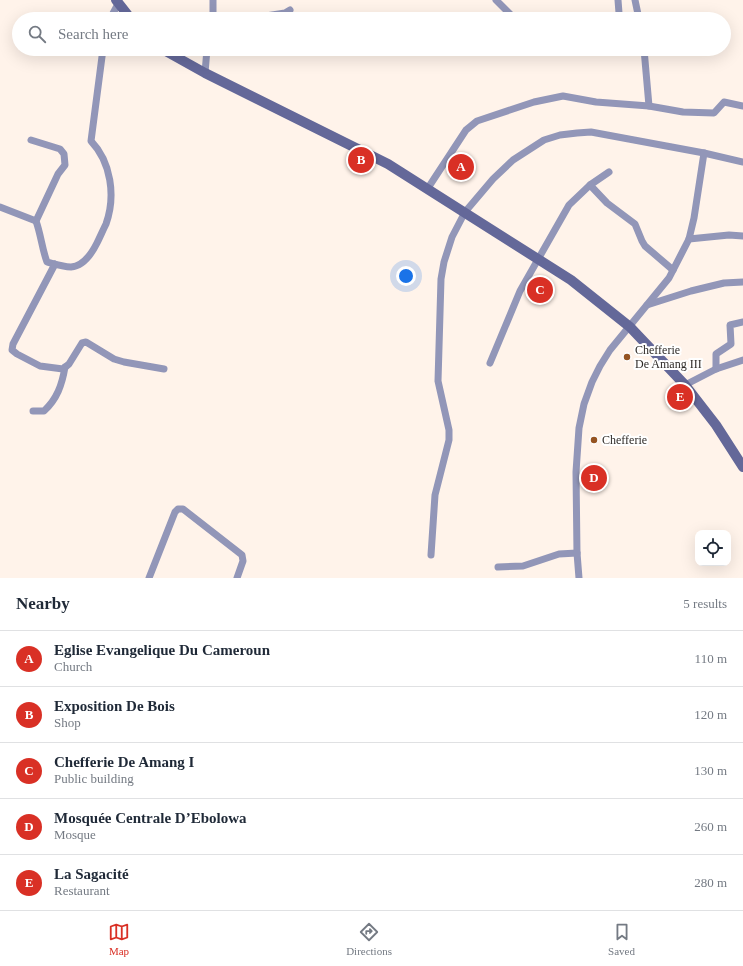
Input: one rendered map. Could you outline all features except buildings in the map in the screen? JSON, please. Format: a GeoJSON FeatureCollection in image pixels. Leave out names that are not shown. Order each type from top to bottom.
{"type":"FeatureCollection","features":[{"type":"Feature","properties":{"kind":"main road"},"geometry":{"type":"LineString","coordinates":[[117,2],[125,12]]}},
{"type":"Feature","properties":{"kind":"main road"},"geometry":{"type":"LineString","coordinates":[[174,56],[205,74],[388,164],[571,280],[630,327],[685,385],[716,425],[743,467]]}},
{"type":"Feature","properties":{"kind":"street"},"geometry":{"type":"LineString","coordinates":[[213,0],[213,12]]}},
{"type":"Feature","properties":{"kind":"street"},"geometry":{"type":"LineString","coordinates":[[496,0],[508,12]]}},
{"type":"Feature","properties":{"kind":"street"},"geometry":{"type":"LineString","coordinates":[[618,0],[619,12]]}},
{"type":"Feature","properties":{"kind":"street"},"geometry":{"type":"LineString","coordinates":[[635,0],[638,12]]}},
{"type":"Feature","properties":{"kind":"street"},"geometry":{"type":"LineString","coordinates":[[113,12],[117,2]]}},
{"type":"Feature","properties":{"kind":"street"},"geometry":{"type":"LineString","coordinates":[[31,140],[60,149],[64,154],[65,165],[58,174],[36,221],[41,235],[43,251],[47,262],[72,267],[83,262],[91,254],[106,224],[110,206],[111,189],[106,164],[98,148],[91,141],[102,56]]}},
{"type":"Feature","properties":{"kind":"street"},"geometry":{"type":"LineString","coordinates":[[205,74],[206,56]]}},
{"type":"Feature","properties":{"kind":"street"},"geometry":{"type":"LineString","coordinates":[[645,56],[649,106]]}},
{"type":"Feature","properties":{"kind":"street"},"geometry":{"type":"LineString","coordinates":[[428,188],[466,130],[477,121],[527,104],[563,96],[596,102],[649,106],[683,112],[714,113],[724,102],[743,106]]}},
{"type":"Feature","properties":{"kind":"street"},"geometry":{"type":"LineString","coordinates":[[431,555],[435,495],[449,440],[449,430],[438,381],[441,279],[447,250],[465,212],[492,179],[513,160],[544,140],[560,135],[591,132],[704,153],[743,162]]}},
{"type":"Feature","properties":{"kind":"street"},"geometry":{"type":"LineString","coordinates":[[579,578],[577,553],[576,449],[584,404],[592,382],[610,350],[630,327],[673,270],[689,239],[694,218],[704,153]]}},
{"type":"Feature","properties":{"kind":"street"},"geometry":{"type":"LineString","coordinates":[[490,363],[520,291],[569,205],[590,185],[609,172]]}},
{"type":"Feature","properties":{"kind":"street"},"geometry":{"type":"LineString","coordinates":[[590,185],[607,203],[635,224],[645,246],[673,270]]}},
{"type":"Feature","properties":{"kind":"street"},"geometry":{"type":"LineString","coordinates":[[0,207],[36,221]]}},
{"type":"Feature","properties":{"kind":"street"},"geometry":{"type":"LineString","coordinates":[[689,239],[729,235],[743,236]]}},
{"type":"Feature","properties":{"kind":"street"},"geometry":{"type":"LineString","coordinates":[[55,264],[13,344],[12,350],[40,366],[63,369],[69,364],[82,343],[86,342],[124,362],[164,369]]}},
{"type":"Feature","properties":{"kind":"street"},"geometry":{"type":"LineString","coordinates":[[647,305],[691,291],[724,283],[743,282]]}},
{"type":"Feature","properties":{"kind":"street"},"geometry":{"type":"LineString","coordinates":[[716,369],[716,354],[731,344],[730,325],[743,322]]}},
{"type":"Feature","properties":{"kind":"street"},"geometry":{"type":"LineString","coordinates":[[685,385],[716,369],[743,360]]}},
{"type":"Feature","properties":{"kind":"street"},"geometry":{"type":"LineString","coordinates":[[33,411],[44,411],[52,403],[62,386],[65,367]]}},
{"type":"Feature","properties":{"kind":"street"},"geometry":{"type":"LineString","coordinates":[[149,578],[175,512],[178,509],[183,509],[242,555],[244,561],[237,578]]}},
{"type":"Feature","properties":{"kind":"street"},"geometry":{"type":"LineString","coordinates":[[498,567],[523,566],[559,554],[577,553]]}},
{"type":"Feature","properties":{"kind":"place","name":"Exposition De Bois"},"geometry":{"type":"Point","coordinates":[361,160]}},
{"type":"Feature","properties":{"kind":"place","name":"Eglise Evangelique Du Cameroun"},"geometry":{"type":"Point","coordinates":[461,167]}},
{"type":"Feature","properties":{"kind":"place","name":"Chefferie De Amang I"},"geometry":{"type":"Point","coordinates":[540,290]}},
{"type":"Feature","properties":{"kind":"place","name":"Chefferie De Amang III"},"geometry":{"type":"Point","coordinates":[627,357]}},
{"type":"Feature","properties":{"kind":"place","name":"La Sagacité"},"geometry":{"type":"Point","coordinates":[680,397]}},
{"type":"Feature","properties":{"kind":"place","name":"Chefferie"},"geometry":{"type":"Point","coordinates":[594,440]}},
{"type":"Feature","properties":{"kind":"place","name":"Mosquée Centrale D’Ebolowa"},"geometry":{"type":"Point","coordinates":[594,478]}}]}
